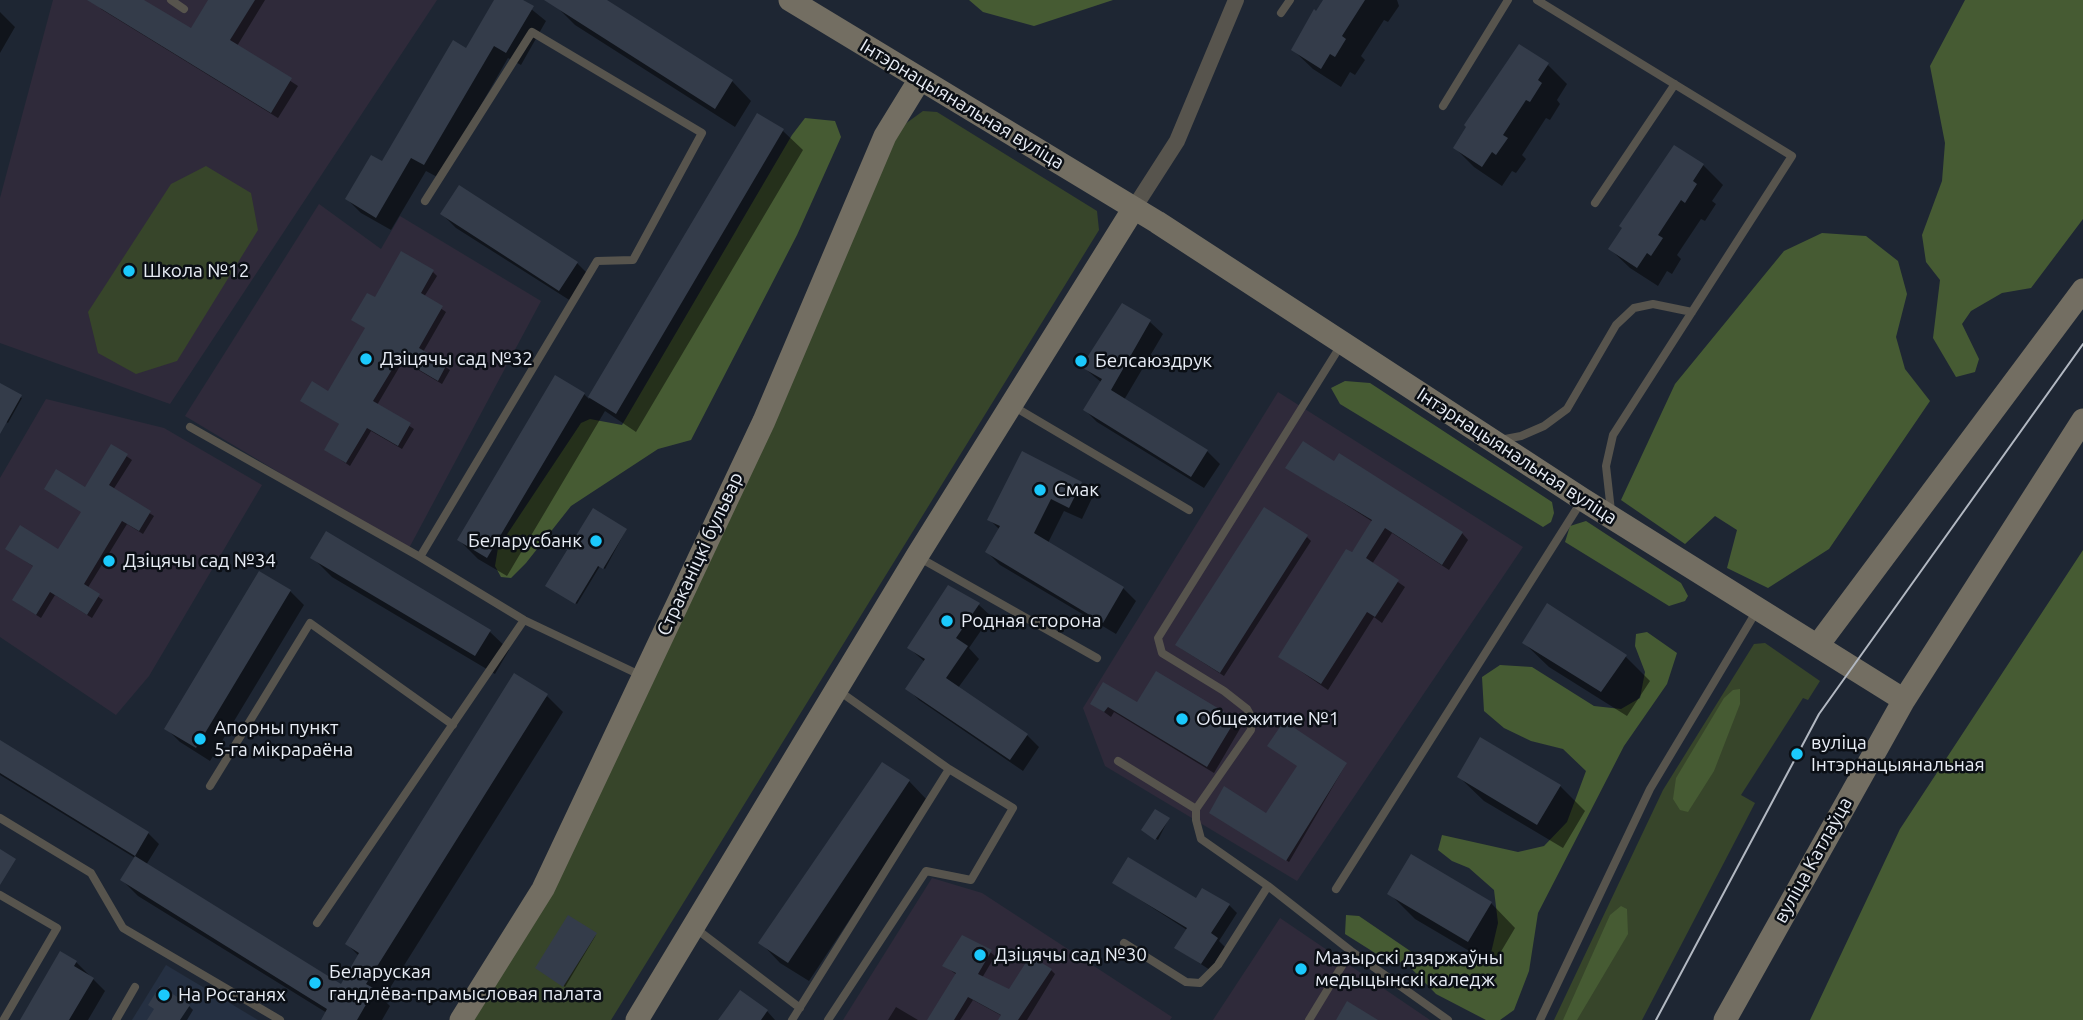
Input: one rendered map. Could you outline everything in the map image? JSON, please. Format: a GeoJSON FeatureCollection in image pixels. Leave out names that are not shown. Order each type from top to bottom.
{"type":"FeatureCollection","features":[{"type":"Feature","properties":{"kind":"main road","name":"Інтэрнацыянальная вуліца"},"geometry":{"type":"LineString","coordinates":[[790,0],[1134,208],[1582,499],[1904,701]]}},
{"type":"Feature","properties":{"kind":"main road","name":"Страканіцкі бульвар"},"geometry":{"type":"LineString","coordinates":[[461,1020],[543,889],[764,421],[885,136],[920,79]]}},
{"type":"Feature","properties":{"kind":"main road"},"geometry":{"type":"LineString","coordinates":[[637,1020],[695,928],[917,556],[1134,208]]}},
{"type":"Feature","properties":{"kind":"main road"},"geometry":{"type":"LineString","coordinates":[[1818,645],[2083,290]]}},
{"type":"Feature","properties":{"kind":"main road","name":"вуліца Катлаўца"},"geometry":{"type":"LineString","coordinates":[[1725,1020],[1904,701],[2083,420]]}},
{"type":"Feature","properties":{"kind":"street"},"geometry":{"type":"LineString","coordinates":[[1134,208],[1177,141],[1236,0]]}},
{"type":"Feature","properties":{"kind":"lane"},"geometry":{"type":"LineString","coordinates":[[171,0],[184,9]]}},
{"type":"Feature","properties":{"kind":"lane"},"geometry":{"type":"LineString","coordinates":[[1281,13],[1290,0]]}},
{"type":"Feature","properties":{"kind":"lane"},"geometry":{"type":"LineString","coordinates":[[1443,106],[1508,0]]}},
{"type":"Feature","properties":{"kind":"lane"},"geometry":{"type":"LineString","coordinates":[[1537,0],[1792,156],[1613,435],[1606,466],[1612,518]]}},
{"type":"Feature","properties":{"kind":"lane"},"geometry":{"type":"LineString","coordinates":[[420,557],[597,261],[633,260],[702,133],[532,32],[425,201]]}},
{"type":"Feature","properties":{"kind":"lane"},"geometry":{"type":"LineString","coordinates":[[1595,204],[1675,84]]}},
{"type":"Feature","properties":{"kind":"lane"},"geometry":{"type":"LineString","coordinates":[[1493,442],[1521,436],[1544,426],[1567,409],[1616,325],[1634,308],[1653,304],[1692,312]]}},
{"type":"Feature","properties":{"kind":"lane"},"geometry":{"type":"LineString","coordinates":[[1343,342],[1158,638],[1162,653],[1224,691],[1247,709],[1252,718],[1251,730],[1196,809],[1201,839],[1268,886],[1350,951],[1448,1020]]}},
{"type":"Feature","properties":{"kind":"lane"},"geometry":{"type":"LineString","coordinates":[[1011,405],[1189,510]]}},
{"type":"Feature","properties":{"kind":"lane"},"geometry":{"type":"LineString","coordinates":[[190,427],[420,557],[524,620],[642,676]]}},
{"type":"Feature","properties":{"kind":"lane"},"geometry":{"type":"LineString","coordinates":[[1336,889],[1582,499]]}},
{"type":"Feature","properties":{"kind":"lane"},"geometry":{"type":"LineString","coordinates":[[917,556],[1097,658]]}},
{"type":"Feature","properties":{"kind":"lane"},"geometry":{"type":"LineString","coordinates":[[1540,1020],[1650,789],[1759,608]]}},
{"type":"Feature","properties":{"kind":"lane"},"geometry":{"type":"LineString","coordinates":[[317,923],[524,620]]}},
{"type":"Feature","properties":{"kind":"lane"},"geometry":{"type":"LineString","coordinates":[[210,786],[310,624],[453,725]]}},
{"type":"Feature","properties":{"kind":"lane"},"geometry":{"type":"LineString","coordinates":[[828,1020],[926,871],[971,880],[1013,808],[949,769],[836,689]]}},
{"type":"Feature","properties":{"kind":"lane"},"geometry":{"type":"LineString","coordinates":[[1118,761],[1196,809]]}},
{"type":"Feature","properties":{"kind":"lane"},"geometry":{"type":"LineString","coordinates":[[792,1020],[949,769]]}},
{"type":"Feature","properties":{"kind":"lane"},"geometry":{"type":"LineString","coordinates":[[0,818],[91,873],[123,928],[280,1020]]}},
{"type":"Feature","properties":{"kind":"lane"},"geometry":{"type":"LineString","coordinates":[[1124,943],[1186,982],[1200,983],[1218,965],[1268,886]]}},
{"type":"Feature","properties":{"kind":"lane"},"geometry":{"type":"LineString","coordinates":[[0,895],[57,928],[4,1019]]}},
{"type":"Feature","properties":{"kind":"lane"},"geometry":{"type":"LineString","coordinates":[[695,928],[800,1008]]}},
{"type":"Feature","properties":{"kind":"lane"},"geometry":{"type":"LineString","coordinates":[[1309,1020],[1350,951]]}},
{"type":"Feature","properties":{"kind":"lane"},"geometry":{"type":"LineString","coordinates":[[116,1020],[135,987]]}},
{"type":"Feature","properties":{"kind":"shaded area","name":"Школа №12"},"geometry":{"type":"Polygon","coordinates":[[[53,0],[437,0],[170,404],[0,343],[0,198],[53,0]]]}},
{"type":"Feature","properties":{"kind":"shaded area","name":"Дзіцячы сад №32"},"geometry":{"type":"Polygon","coordinates":[[[319,204],[381,249],[400,216],[541,301],[408,550],[185,416],[319,204]]]}},
{"type":"Feature","properties":{"kind":"shaded area"},"geometry":{"type":"Polygon","coordinates":[[[1278,392],[1523,547],[1297,881],[1105,766],[1083,708],[1278,392]]]}},
{"type":"Feature","properties":{"kind":"shaded area","name":"Дзіцячы сад №34"},"geometry":{"type":"Polygon","coordinates":[[[46,399],[164,428],[262,485],[149,676],[116,715],[0,637],[0,478],[46,399]]]}},
{"type":"Feature","properties":{"kind":"shaded area","name":"Дзіцячы сад №30"},"geometry":{"type":"Polygon","coordinates":[[[932,878],[982,893],[1172,1017],[1170,1020],[843,1020],[932,878]]]}},
{"type":"Feature","properties":{"kind":"shaded area","name":"Мазырскі дзяржаўны медыцынскі каледж"},"geometry":{"type":"Polygon","coordinates":[[[1280,918],[1430,1020],[1213,1020],[1280,918]]]}},
{"type":"Feature","properties":{"kind":"shaded area"},"geometry":{"type":"Polygon","coordinates":[[[166,965],[258,1020],[132,1020],[166,965]]]}},
{"type":"Feature","properties":{"kind":"green space"},"geometry":{"type":"Polygon","coordinates":[[[969,0],[1113,0],[1034,26],[983,12],[969,0]]]}},
{"type":"Feature","properties":{"kind":"green space"},"geometry":{"type":"Polygon","coordinates":[[[1965,0],[2083,0],[2083,219],[2031,288],[2002,293],[1971,311],[1962,324],[1979,359],[1975,372],[1956,377],[1933,338],[1940,280],[1926,262],[1922,235],[1942,181],[1945,143],[1930,66],[1965,0]]]}},
{"type":"Feature","properties":{"kind":"green space"},"geometry":{"type":"Polygon","coordinates":[[[923,111],[937,112],[1097,211],[1099,230],[611,1020],[473,1020],[901,127],[923,111]]]}},
{"type":"Feature","properties":{"kind":"green space"},"geometry":{"type":"Polygon","coordinates":[[[805,118],[835,121],[841,137],[797,235],[691,440],[658,449],[571,506],[526,563],[511,578],[501,577],[495,566],[498,548],[581,423],[590,419],[622,425],[792,135],[805,118]]]}},
{"type":"Feature","properties":{"kind":"green space"},"geometry":{"type":"Polygon","coordinates":[[[206,166],[251,193],[258,230],[177,361],[136,374],[98,353],[88,312],[171,184],[206,166]]]}},
{"type":"Feature","properties":{"kind":"green space"},"geometry":{"type":"Polygon","coordinates":[[[1822,233],[1866,236],[1898,261],[1907,294],[1896,337],[1905,369],[1930,401],[1829,549],[1768,588],[1727,568],[1737,530],[1715,516],[1685,544],[1621,500],[1675,384],[1784,251],[1822,233]]]}},
{"type":"Feature","properties":{"kind":"green space"},"geometry":{"type":"Polygon","coordinates":[[[1345,381],[1370,383],[1552,502],[1554,513],[1551,522],[1543,527],[1340,404],[1331,388],[1345,381]]]}},
{"type":"Feature","properties":{"kind":"green space"},"geometry":{"type":"Polygon","coordinates":[[[1586,521],[1681,583],[1688,596],[1685,601],[1669,606],[1565,542],[1570,526],[1586,521]]]}},
{"type":"Feature","properties":{"kind":"green space"},"geometry":{"type":"Polygon","coordinates":[[[2083,550],[2083,1020],[1810,1020],[1900,829],[2083,550]]]}},
{"type":"Feature","properties":{"kind":"green space"},"geometry":{"type":"Polygon","coordinates":[[[1647,632],[1677,653],[1667,684],[1624,746],[1538,913],[1529,971],[1514,1010],[1500,1020],[1486,1020],[1436,994],[1407,964],[1383,958],[1345,934],[1346,915],[1359,916],[1419,957],[1459,963],[1491,953],[1498,923],[1494,890],[1469,868],[1452,861],[1438,850],[1442,835],[1518,852],[1544,846],[1567,822],[1586,771],[1563,749],[1531,741],[1504,728],[1484,711],[1482,677],[1500,665],[1532,667],[1594,706],[1621,709],[1640,698],[1645,672],[1635,646],[1636,634],[1647,632]]]}},
{"type":"Feature","properties":{"kind":"green space"},"geometry":{"type":"Polygon","coordinates":[[[1765,643],[1820,681],[1808,700],[1803,698],[1741,795],[1755,803],[1642,1020],[1554,1020],[1663,790],[1754,644],[1765,643]]]}},
{"type":"Feature","properties":{"kind":"green space"},"geometry":{"type":"Polygon","coordinates":[[[1740,689],[1740,704],[1714,771],[1688,812],[1680,810],[1673,799],[1676,778],[1724,698],[1733,690],[1740,689]]]}},
{"type":"Feature","properties":{"kind":"green space"},"geometry":{"type":"Polygon","coordinates":[[[1621,906],[1627,909],[1628,934],[1577,1020],[1563,1020],[1610,915],[1621,906]]]}},
{"type":"Feature","properties":{"kind":"building"},"geometry":{"type":"Polygon","coordinates":[[[87,0],[144,0],[191,28],[208,0],[255,0],[230,40],[292,78],[271,113],[87,0]]]}},
{"type":"Feature","properties":{"kind":"building"},"geometry":{"type":"Polygon","coordinates":[[[494,0],[523,0],[534,6],[506,53],[494,46],[424,165],[411,158],[376,218],[345,199],[371,155],[382,161],[453,40],[466,48],[494,0]]]}},
{"type":"Feature","properties":{"kind":"building"},"geometry":{"type":"Polygon","coordinates":[[[544,0],[607,0],[733,80],[715,109],[544,0]]]}},
{"type":"Feature","properties":{"kind":"building"},"geometry":{"type":"Polygon","coordinates":[[[1323,0],[1365,0],[1342,36],[1346,39],[1335,57],[1330,54],[1321,69],[1291,50],[1314,9],[1316,11],[1323,0]]]}},
{"type":"Feature","properties":{"kind":"building"},"geometry":{"type":"Polygon","coordinates":[[[1519,44],[1549,63],[1538,80],[1542,83],[1530,102],[1526,100],[1503,135],[1508,138],[1496,155],[1492,152],[1482,167],[1453,148],[1466,127],[1464,125],[1519,44]]]}},
{"type":"Feature","properties":{"kind":"building"},"geometry":{"type":"Polygon","coordinates":[[[757,113],[784,129],[616,414],[588,397],[757,113]]]}},
{"type":"Feature","properties":{"kind":"building"},"geometry":{"type":"Polygon","coordinates":[[[1674,145],[1704,164],[1693,181],[1697,184],[1685,203],[1681,200],[1658,235],[1663,238],[1651,256],[1647,253],[1637,268],[1608,249],[1622,228],[1619,226],[1674,145]]]}},
{"type":"Feature","properties":{"kind":"building"},"geometry":{"type":"Polygon","coordinates":[[[459,185],[578,262],[559,291],[440,214],[459,185]]]}},
{"type":"Feature","properties":{"kind":"building"},"geometry":{"type":"Polygon","coordinates":[[[401,251],[434,270],[421,293],[443,306],[419,348],[447,364],[438,381],[399,358],[373,401],[411,423],[398,446],[367,428],[346,463],[324,450],[339,424],[300,401],[312,381],[328,391],[365,328],[351,320],[367,293],[375,297],[401,251]]]}},
{"type":"Feature","properties":{"kind":"building"},"geometry":{"type":"Polygon","coordinates":[[[1122,303],[1151,320],[1111,390],[1208,450],[1191,477],[1083,410],[1102,379],[1081,367],[1122,303]]]}},
{"type":"Feature","properties":{"kind":"building"},"geometry":{"type":"Polygon","coordinates":[[[555,375],[585,393],[487,558],[457,540],[555,375]]]}},
{"type":"Feature","properties":{"kind":"building"},"geometry":{"type":"Polygon","coordinates":[[[0,383],[22,395],[0,434],[0,383]]]}},
{"type":"Feature","properties":{"kind":"building"},"geometry":{"type":"Polygon","coordinates":[[[1303,441],[1334,461],[1339,453],[1463,532],[1442,565],[1385,528],[1366,558],[1399,580],[1375,617],[1367,612],[1321,684],[1278,657],[1346,549],[1352,552],[1372,520],[1285,468],[1303,441]]]}},
{"type":"Feature","properties":{"kind":"building"},"geometry":{"type":"Polygon","coordinates":[[[111,444],[128,454],[109,485],[151,511],[139,531],[122,521],[84,584],[100,594],[87,615],[50,592],[36,615],[12,600],[33,566],[5,549],[20,525],[58,549],[81,512],[44,489],[56,469],[85,487],[111,444]]]}},
{"type":"Feature","properties":{"kind":"building"},"geometry":{"type":"Polygon","coordinates":[[[1022,451],[1082,482],[1069,508],[1051,499],[1034,533],[1124,587],[1103,623],[985,552],[1000,526],[987,520],[1022,451]]]}},
{"type":"Feature","properties":{"kind":"building"},"geometry":{"type":"Polygon","coordinates":[[[1264,507],[1308,535],[1220,673],[1175,645],[1264,507]]]}},
{"type":"Feature","properties":{"kind":"building","name":"Беларусбанк"},"geometry":{"type":"Polygon","coordinates":[[[593,508],[627,529],[603,569],[598,566],[575,604],[545,586],[593,508]]]}},
{"type":"Feature","properties":{"kind":"building"},"geometry":{"type":"Polygon","coordinates":[[[326,531],[491,630],[475,656],[310,558],[326,531]]]}},
{"type":"Feature","properties":{"kind":"building"},"geometry":{"type":"Polygon","coordinates":[[[259,571],[291,590],[196,748],[164,729],[259,571]]]}},
{"type":"Feature","properties":{"kind":"building"},"geometry":{"type":"Polygon","coordinates":[[[948,585],[980,603],[956,638],[968,646],[946,678],[1028,734],[1010,760],[905,689],[925,659],[907,648],[948,585]]]}},
{"type":"Feature","properties":{"kind":"building"},"geometry":{"type":"Polygon","coordinates":[[[1547,603],[1627,655],[1601,692],[1522,643],[1547,603]]]}},
{"type":"Feature","properties":{"kind":"building","name":"Общежитие №1"},"geometry":{"type":"Polygon","coordinates":[[[1156,671],[1236,719],[1207,767],[1108,707],[1104,712],[1090,704],[1103,682],[1137,702],[1156,671]]]}},
{"type":"Feature","properties":{"kind":"building"},"geometry":{"type":"Polygon","coordinates":[[[514,673],[548,694],[366,984],[375,989],[357,1020],[321,1020],[327,1009],[120,880],[135,856],[341,984],[359,953],[345,944],[514,673]]]}},
{"type":"Feature","properties":{"kind":"building"},"geometry":{"type":"Polygon","coordinates":[[[1284,721],[1347,763],[1286,861],[1209,813],[1224,786],[1266,813],[1297,766],[1267,746],[1284,721]]]}},
{"type":"Feature","properties":{"kind":"building"},"geometry":{"type":"Polygon","coordinates":[[[1480,737],[1561,785],[1537,825],[1457,777],[1480,737]]]}},
{"type":"Feature","properties":{"kind":"building"},"geometry":{"type":"Polygon","coordinates":[[[0,740],[149,832],[135,856],[0,773],[0,740]]]}},
{"type":"Feature","properties":{"kind":"building"},"geometry":{"type":"Polygon","coordinates":[[[882,762],[910,780],[788,963],[758,943],[882,762]]]}},
{"type":"Feature","properties":{"kind":"building"},"geometry":{"type":"Polygon","coordinates":[[[1155,809],[1170,818],[1155,840],[1141,830],[1155,809]]]}},
{"type":"Feature","properties":{"kind":"building"},"geometry":{"type":"Polygon","coordinates":[[[0,849],[16,859],[0,885],[0,849]]]}},
{"type":"Feature","properties":{"kind":"building"},"geometry":{"type":"Polygon","coordinates":[[[1411,854],[1492,902],[1468,942],[1387,894],[1411,854]]]}},
{"type":"Feature","properties":{"kind":"building"},"geometry":{"type":"Polygon","coordinates":[[[1128,857],[1196,898],[1202,888],[1230,904],[1211,933],[1218,938],[1201,964],[1174,948],[1187,928],[1112,883],[1128,857]]]}},
{"type":"Feature","properties":{"kind":"building"},"geometry":{"type":"Polygon","coordinates":[[[568,915],[597,933],[563,987],[535,968],[568,915]]]}},
{"type":"Feature","properties":{"kind":"building"},"geometry":{"type":"Polygon","coordinates":[[[962,935],[992,950],[978,974],[1009,989],[1030,956],[1052,969],[1018,1020],[998,1020],[1001,1015],[968,997],[954,1020],[927,1020],[956,973],[942,966],[962,935]]]}},
{"type":"Feature","properties":{"kind":"building"},"geometry":{"type":"Polygon","coordinates":[[[60,951],[77,961],[74,966],[94,978],[69,1020],[20,1020],[60,951]]]}},
{"type":"Feature","properties":{"kind":"building","name":"На Ростанях"},"geometry":{"type":"Polygon","coordinates":[[[160,986],[190,1005],[180,1020],[147,1020],[154,1009],[148,1005],[160,986]]]}},
{"type":"Feature","properties":{"kind":"building"},"geometry":{"type":"Polygon","coordinates":[[[740,990],[768,1010],[761,1020],[718,1020],[740,990]]]}},
{"type":"Feature","properties":{"kind":"building"},"geometry":{"type":"Polygon","coordinates":[[[1347,1001],[1378,1020],[1336,1020],[1347,1001]]]}},
{"type":"Feature","properties":{"kind":"tram line"},"geometry":{"type":"LineString","coordinates":[[1656,1020],[1819,714],[2083,344]]}},
{"type":"Feature","properties":{"kind":"place","name":"Школа №12"},"geometry":{"type":"Point","coordinates":[129,271]}},
{"type":"Feature","properties":{"kind":"place","name":"Дзіцячы сад №32"},"geometry":{"type":"Point","coordinates":[366,359]}},
{"type":"Feature","properties":{"kind":"place","name":"Белсаюздрук"},"geometry":{"type":"Point","coordinates":[1081,361]}},
{"type":"Feature","properties":{"kind":"place","name":"Смак"},"geometry":{"type":"Point","coordinates":[1040,490]}},
{"type":"Feature","properties":{"kind":"place","name":"Беларусбанк"},"geometry":{"type":"Point","coordinates":[596,541]}},
{"type":"Feature","properties":{"kind":"place","name":"Дзіцячы сад №34"},"geometry":{"type":"Point","coordinates":[109,561]}},
{"type":"Feature","properties":{"kind":"place","name":"Родная сторона"},"geometry":{"type":"Point","coordinates":[947,621]}},
{"type":"Feature","properties":{"kind":"place","name":"Общежитие №1"},"geometry":{"type":"Point","coordinates":[1182,719]}},
{"type":"Feature","properties":{"kind":"place","name":"Апорны пункт 5-га мікрараёна"},"geometry":{"type":"Point","coordinates":[200,739]}},
{"type":"Feature","properties":{"kind":"place","name":"вуліца Інтэрнацыянальная"},"geometry":{"type":"Point","coordinates":[1797,754]}},
{"type":"Feature","properties":{"kind":"place","name":"Дзіцячы сад №30"},"geometry":{"type":"Point","coordinates":[980,955]}},
{"type":"Feature","properties":{"kind":"place","name":"Мазырскі дзяржаўны медыцынскі каледж"},"geometry":{"type":"Point","coordinates":[1301,969]}},
{"type":"Feature","properties":{"kind":"place","name":"Беларуская гандлёва-прамысловая палата"},"geometry":{"type":"Point","coordinates":[315,983]}},
{"type":"Feature","properties":{"kind":"place","name":"На Ростанях"},"geometry":{"type":"Point","coordinates":[164,995]}}]}
